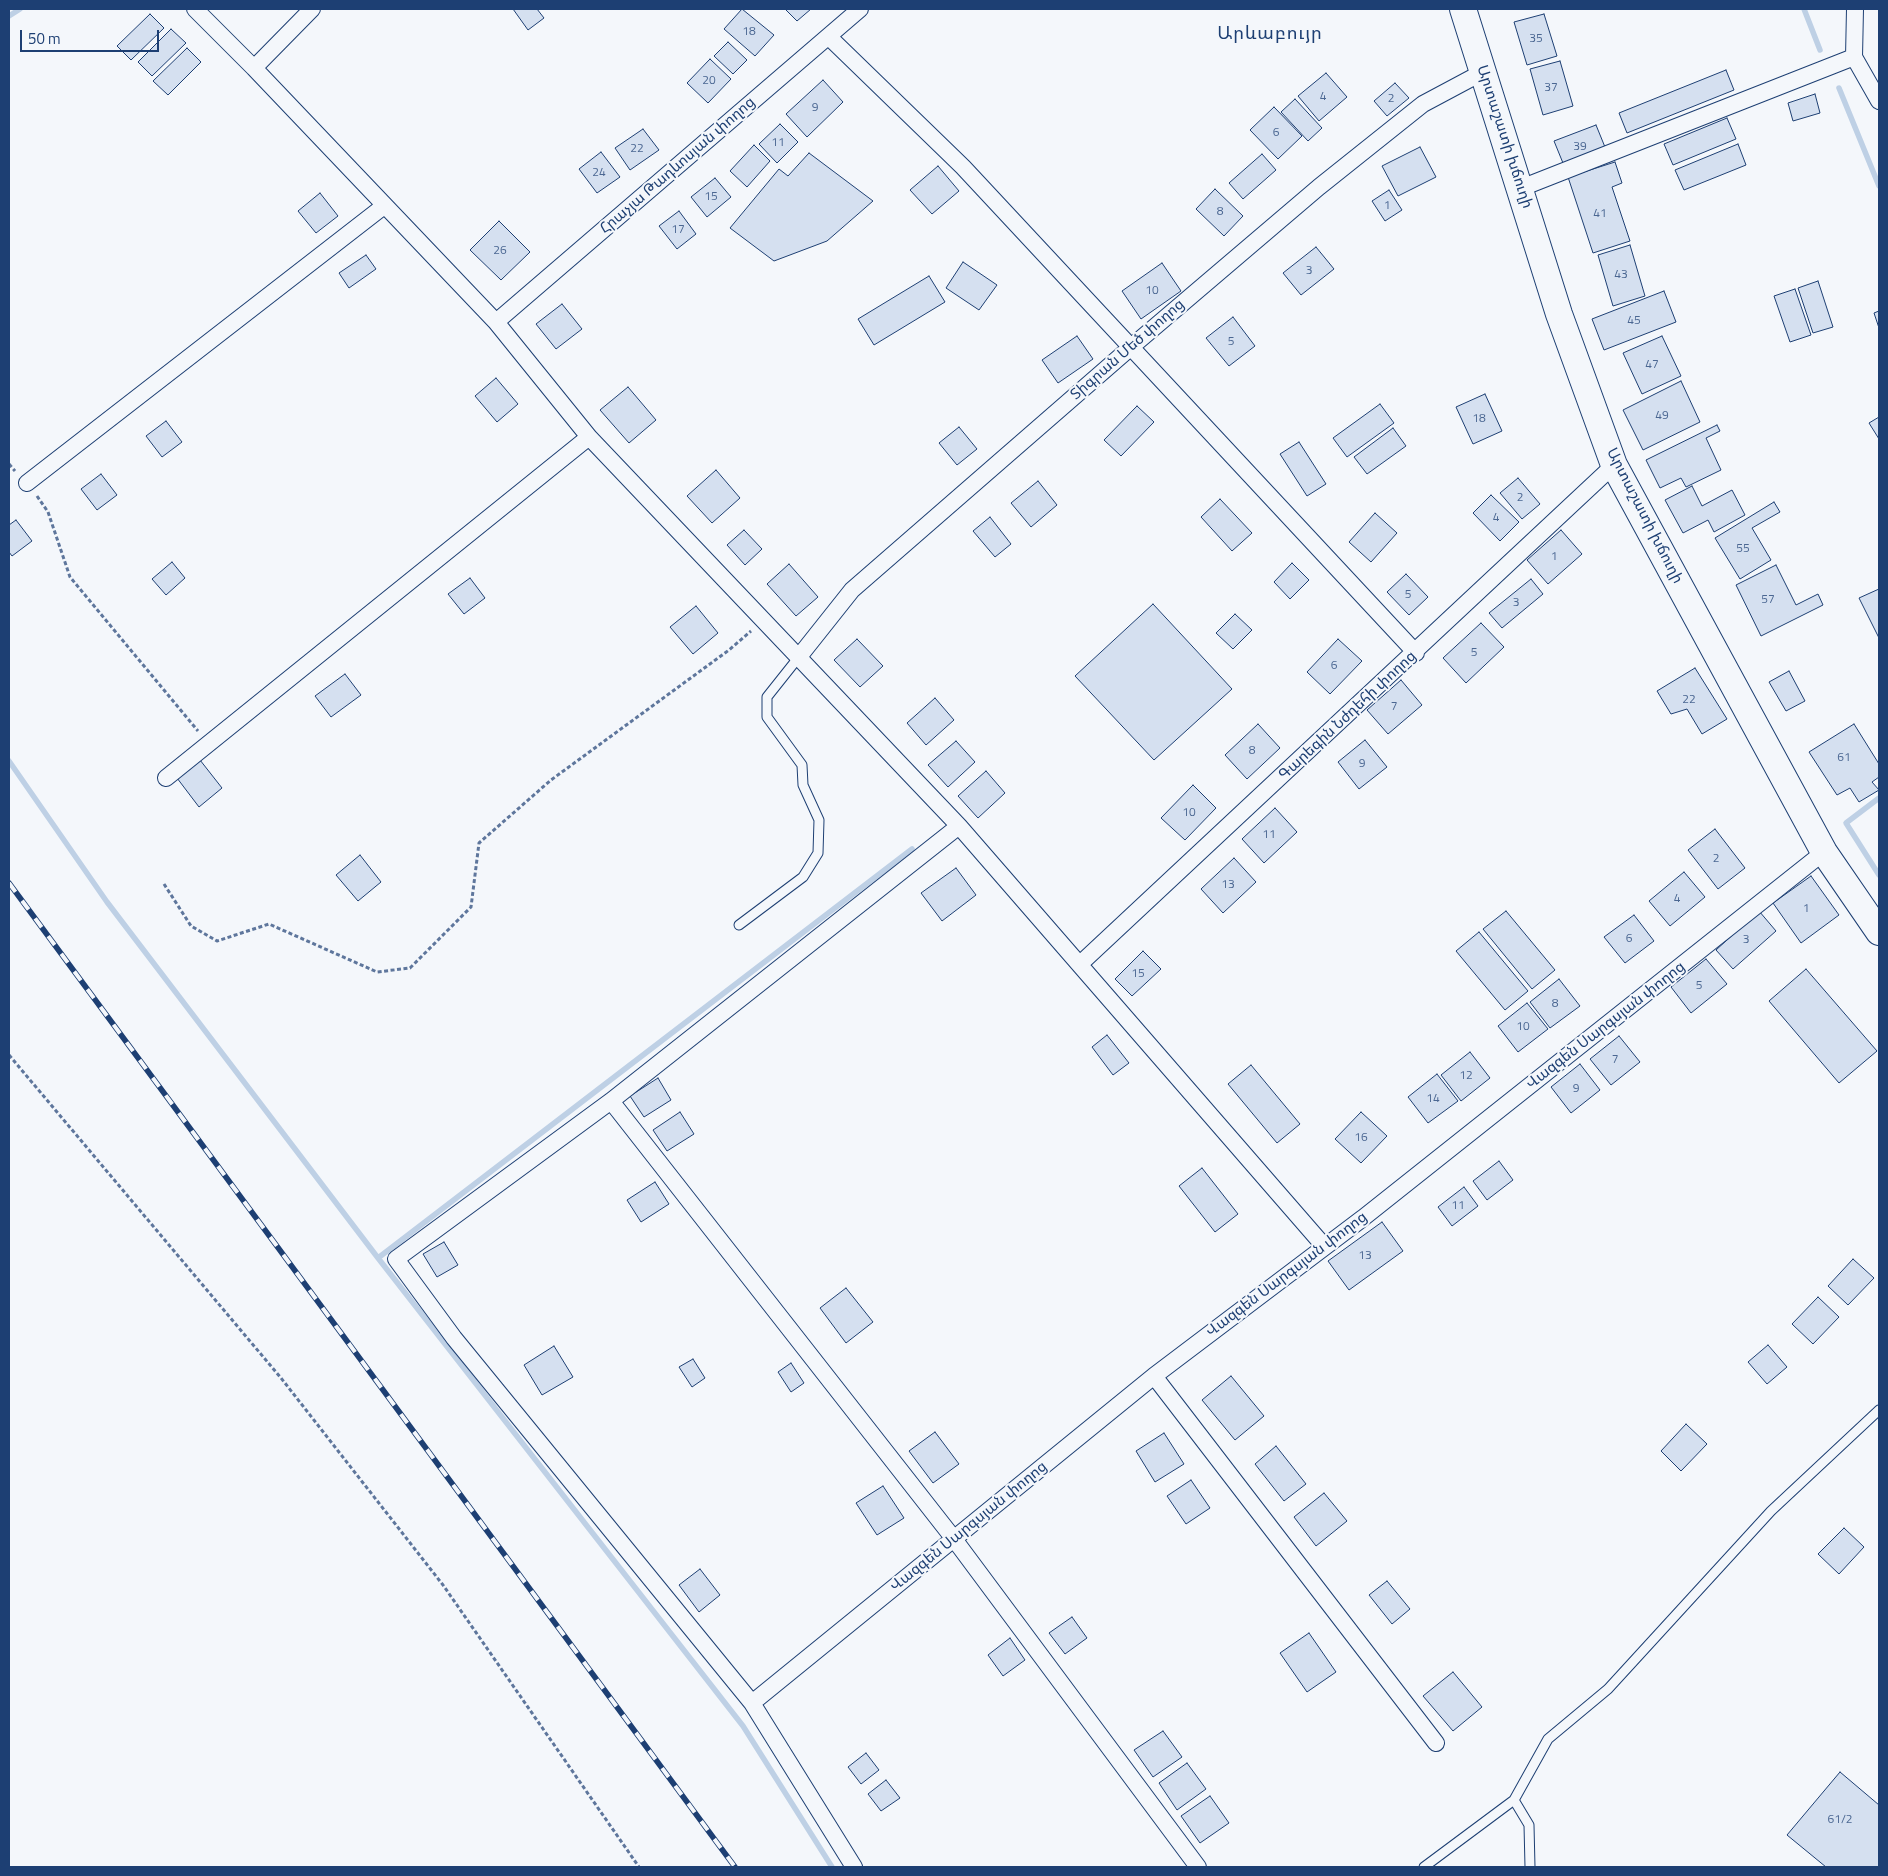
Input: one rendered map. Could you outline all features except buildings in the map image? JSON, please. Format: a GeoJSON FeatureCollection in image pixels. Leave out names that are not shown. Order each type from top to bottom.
{"type":"FeatureCollection","features":[{"type":"Feature","properties":{"kind":"main road","name":"Արտաշատի խճուղի"},"geometry":{"type":"LineString","coordinates":[[1463,9],[1521,188],[1559,314],[1614,465],[1824,852],[1879,932]]}},
{"type":"Feature","properties":{"kind":"street"},"geometry":{"type":"LineString","coordinates":[[194,9],[254,68],[496,322],[589,437],[959,826],[1324,1246]]}},
{"type":"Feature","properties":{"kind":"street"},"geometry":{"type":"LineString","coordinates":[[254,68],[312,9]]}},
{"type":"Feature","properties":{"kind":"street","name":"Հրաչյա Թադևոսյան փողոց"},"geometry":{"type":"LineString","coordinates":[[496,322],[860,9]]}},
{"type":"Feature","properties":{"kind":"street"},"geometry":{"type":"LineString","coordinates":[[1855,9],[1854,58],[1879,101]]}},
{"type":"Feature","properties":{"kind":"street"},"geometry":{"type":"LineString","coordinates":[[829,37],[963,167],[1416,653]]}},
{"type":"Feature","properties":{"kind":"street"},"geometry":{"type":"LineString","coordinates":[[1521,188],[1854,58]]}},
{"type":"Feature","properties":{"kind":"street","name":"Տիգրան Մեծ փողոց"},"geometry":{"type":"LineString","coordinates":[[798,658],[852,590],[1130,348],[1319,187],[1423,104],[1483,72]]}},
{"type":"Feature","properties":{"kind":"street"},"geometry":{"type":"LineString","coordinates":[[27,484],[384,206]]}},
{"type":"Feature","properties":{"kind":"street"},"geometry":{"type":"LineString","coordinates":[[166,778],[589,437]]}},
{"type":"Feature","properties":{"kind":"street","name":"Գարեգին Նժդեհի փողոց"},"geometry":{"type":"LineString","coordinates":[[1080,964],[1416,653],[1614,465]]}},
{"type":"Feature","properties":{"kind":"street"},"geometry":{"type":"LineString","coordinates":[[854,1867],[752,1703],[454,1338],[396,1259],[611,1101],[959,826]]}},
{"type":"Feature","properties":{"kind":"street","name":"Վազգեն Սարգսյան փողոց"},"geometry":{"type":"LineString","coordinates":[[752,1703],[1154,1376],[1363,1218],[1824,852]]}},
{"type":"Feature","properties":{"kind":"street"},"geometry":{"type":"LineString","coordinates":[[611,1101],[954,1539],[1198,1867]]}},
{"type":"Feature","properties":{"kind":"street"},"geometry":{"type":"LineString","coordinates":[[1154,1376],[1436,1743]]}},
{"type":"Feature","properties":{"kind":"lane"},"geometry":{"type":"LineString","coordinates":[[739,925],[803,877],[818,853],[819,820],[803,785],[802,765],[767,717],[767,697],[798,658]]}},
{"type":"Feature","properties":{"kind":"lane"},"geometry":{"type":"LineString","coordinates":[[1424,1867],[1514,1800],[1548,1739],[1608,1689],[1771,1511],[1879,1410]]}},
{"type":"Feature","properties":{"kind":"lane"},"geometry":{"type":"LineString","coordinates":[[1514,1800],[1529,1825],[1530,1867]]}},
{"type":"Feature","properties":{"kind":"path"},"geometry":{"type":"LineString","coordinates":[[9,464],[48,512],[70,577],[208,743]]}},
{"type":"Feature","properties":{"kind":"path"},"geometry":{"type":"LineString","coordinates":[[164,884],[191,926],[217,940],[269,924],[377,972],[410,968],[470,907],[479,843],[551,780],[730,650],[763,621]]}},
{"type":"Feature","properties":{"kind":"path"},"geometry":{"type":"LineString","coordinates":[[9,1055],[281,1378],[443,1586],[639,1867]]}},
{"type":"Feature","properties":{"kind":"waterway"},"geometry":{"type":"LineString","coordinates":[[9,16],[20,9]]}},
{"type":"Feature","properties":{"kind":"waterway"},"geometry":{"type":"LineString","coordinates":[[1804,9],[1820,50]]}},
{"type":"Feature","properties":{"kind":"waterway"},"geometry":{"type":"LineString","coordinates":[[1839,88],[1879,186]]}},
{"type":"Feature","properties":{"kind":"waterway"},"geometry":{"type":"LineString","coordinates":[[9,761],[107,902],[378,1258],[743,1726],[832,1867]]}},
{"type":"Feature","properties":{"kind":"waterway"},"geometry":{"type":"LineString","coordinates":[[1879,798],[1846,823],[1879,875]]}},
{"type":"Feature","properties":{"kind":"waterway"},"geometry":{"type":"LineString","coordinates":[[378,1258],[912,849]]}},
{"type":"Feature","properties":{"kind":"railway"},"geometry":{"type":"LineString","coordinates":[[9,883],[735,1867]]}},
{"type":"Feature","properties":{"kind":"district","name":"Արևաբույր"},"geometry":{"type":"Point","coordinates":[1270,35]}}]}
